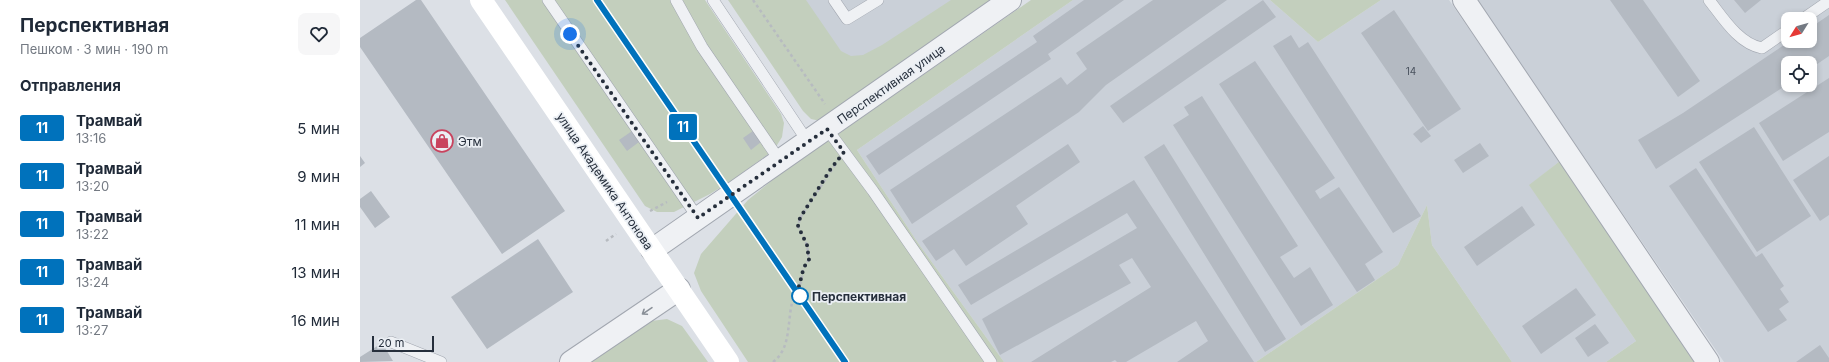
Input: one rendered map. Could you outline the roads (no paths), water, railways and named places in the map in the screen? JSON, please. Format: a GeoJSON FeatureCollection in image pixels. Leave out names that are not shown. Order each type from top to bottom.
{"type":"FeatureCollection","features":[{"type":"Feature","properties":{"kind":"main road","name":"улица Академика Антонова"},"geometry":{"type":"LineString","coordinates":[[481,0],[728,362]]}},
{"type":"Feature","properties":{"kind":"street","name":"Перспективная улица"},"geometry":{"type":"LineString","coordinates":[[652,250],[1010,0]]}},
{"type":"Feature","properties":{"kind":"street"},"geometry":{"type":"LineString","coordinates":[[1464,0],[1708,362]]}},
{"type":"Feature","properties":{"kind":"street"},"geometry":{"type":"LineString","coordinates":[[571,362],[679,289]]}},
{"type":"Feature","properties":{"kind":"lane"},"geometry":{"type":"LineString","coordinates":[[548,0],[698,218]]}},
{"type":"Feature","properties":{"kind":"lane"},"geometry":{"type":"LineString","coordinates":[[676,0],[702,47],[780,161]]}},
{"type":"Feature","properties":{"kind":"lane"},"geometry":{"type":"LineString","coordinates":[[713,0],[808,142]]}},
{"type":"Feature","properties":{"kind":"lane"},"geometry":{"type":"LineString","coordinates":[[834,0],[847,19],[878,0]]}},
{"type":"Feature","properties":{"kind":"lane"},"geometry":{"type":"LineString","coordinates":[[1709,0],[1730,27],[1751,46],[1762,48],[1781,35]]}},
{"type":"Feature","properties":{"kind":"lane"},"geometry":{"type":"LineString","coordinates":[[1813,12],[1829,1]]}},
{"type":"Feature","properties":{"kind":"lane"},"geometry":{"type":"LineString","coordinates":[[827,129],[873,191],[991,362]]}},
{"type":"Feature","properties":{"kind":"lane"},"geometry":{"type":"LineString","coordinates":[[391,342],[440,362]]}},
{"type":"Feature","properties":{"kind":"tram line"},"geometry":{"type":"LineString","coordinates":[[597,0],[845,362]]}},
{"type":"Feature","properties":{"kind":"tram line","name":"11"},"geometry":{"type":"LineString","coordinates":[[597,0],[845,362]]}},
{"type":"Feature","properties":{"kind":"place","name":"Этм"},"geometry":{"type":"Point","coordinates":[442,141]}},
{"type":"Feature","properties":{"kind":"place","name":"Перспективная"},"geometry":{"type":"Point","coordinates":[800,296]}}]}
